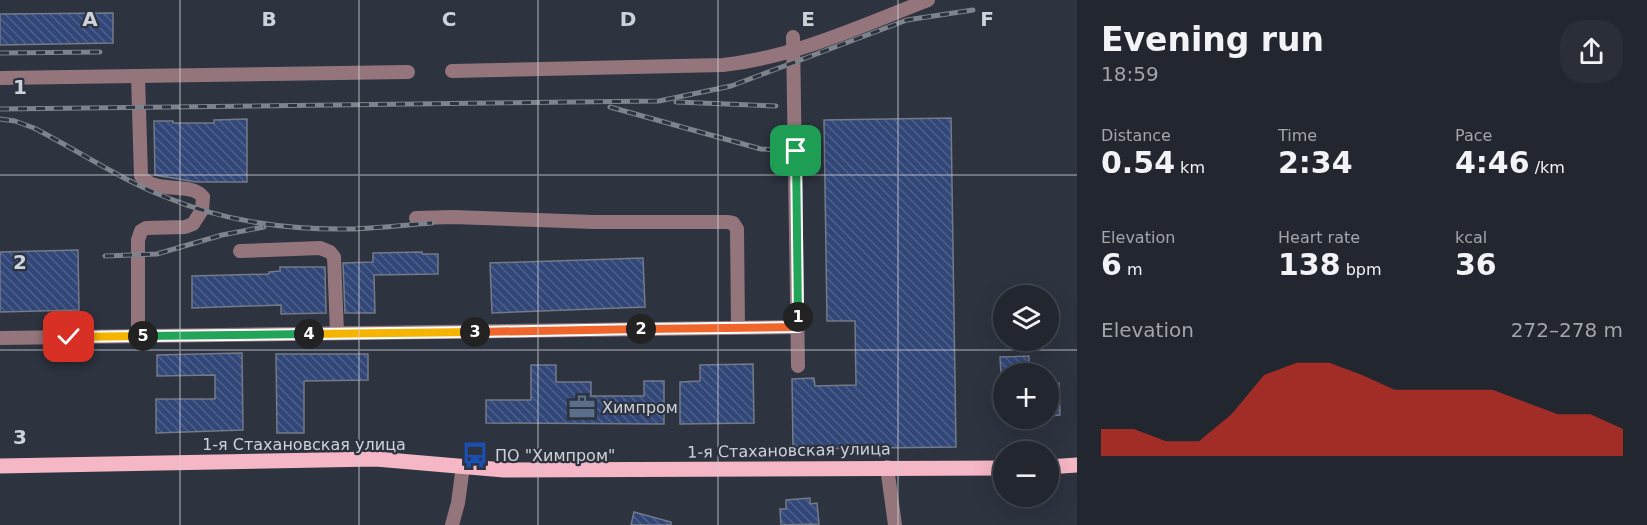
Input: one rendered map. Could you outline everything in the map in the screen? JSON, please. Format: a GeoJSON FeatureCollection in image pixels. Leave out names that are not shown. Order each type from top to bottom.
{"type":"FeatureCollection","features":[{"type":"Feature","properties":{"kind":"main road","name":"1-я Стахановская улица"},"geometry":{"type":"LineString","coordinates":[[0,466],[376,459],[504,470],[993,468]]}},
{"type":"Feature","properties":{"kind":"main road"},"geometry":{"type":"LineString","coordinates":[[1059,466],[1077,465]]}},
{"type":"Feature","properties":{"kind":"lane"},"geometry":{"type":"LineString","coordinates":[[452,71],[723,65],[749,62],[794,44],[928,0]]}},
{"type":"Feature","properties":{"kind":"lane"},"geometry":{"type":"LineString","coordinates":[[794,44],[798,366]]}},
{"type":"Feature","properties":{"kind":"lane"},"geometry":{"type":"LineString","coordinates":[[0,78],[408,72]]}},
{"type":"Feature","properties":{"kind":"lane"},"geometry":{"type":"LineString","coordinates":[[138,76],[141,176],[151,185],[197,192],[203,197],[203,204],[193,224],[185,227],[146,228],[141,231],[138,240],[138,336]]}},
{"type":"Feature","properties":{"kind":"lane"},"geometry":{"type":"LineString","coordinates":[[416,218],[734,223],[737,229],[738,327]]}},
{"type":"Feature","properties":{"kind":"lane"},"geometry":{"type":"LineString","coordinates":[[240,251],[320,248],[330,252],[334,257],[337,333]]}},
{"type":"Feature","properties":{"kind":"lane"},"geometry":{"type":"LineString","coordinates":[[0,338],[798,327]]}},
{"type":"Feature","properties":{"kind":"lane"},"geometry":{"type":"LineString","coordinates":[[452,525],[458,503],[463,466]]}},
{"type":"Feature","properties":{"kind":"lane"},"geometry":{"type":"LineString","coordinates":[[887,467],[895,525]]}},
{"type":"Feature","properties":{"kind":"building"},"geometry":{"type":"Polygon","coordinates":[[[113,13],[113,43],[0,45],[0,14],[113,13]]]}},
{"type":"Feature","properties":{"kind":"building"},"geometry":{"type":"Polygon","coordinates":[[[951,118],[956,447],[793,449],[792,379],[814,378],[815,386],[856,385],[855,321],[827,321],[824,120],[951,118]]]}},
{"type":"Feature","properties":{"kind":"building"},"geometry":{"type":"Polygon","coordinates":[[[247,119],[247,182],[196,182],[155,175],[154,121],[214,123],[214,120],[247,119]]]}},
{"type":"Feature","properties":{"kind":"building"},"geometry":{"type":"Polygon","coordinates":[[[78,250],[79,310],[0,312],[0,252],[78,250]]]}},
{"type":"Feature","properties":{"kind":"building"},"geometry":{"type":"Polygon","coordinates":[[[422,252],[422,254],[438,254],[438,274],[374,275],[375,313],[345,313],[343,263],[373,262],[373,253],[422,252]]]}},
{"type":"Feature","properties":{"kind":"building"},"geometry":{"type":"Polygon","coordinates":[[[643,258],[645,307],[492,313],[490,263],[643,258]]]}},
{"type":"Feature","properties":{"kind":"building"},"geometry":{"type":"Polygon","coordinates":[[[280,267],[325,267],[326,313],[281,314],[281,305],[192,308],[192,276],[269,274],[269,272],[280,271],[280,267]]]}},
{"type":"Feature","properties":{"kind":"building"},"geometry":{"type":"Polygon","coordinates":[[[242,353],[243,430],[156,433],[156,399],[215,399],[215,375],[157,376],[157,355],[242,353]]]}},
{"type":"Feature","properties":{"kind":"building"},"geometry":{"type":"Polygon","coordinates":[[[276,354],[368,354],[368,380],[304,381],[304,433],[277,433],[276,354]]]}},
{"type":"Feature","properties":{"kind":"building"},"geometry":{"type":"Polygon","coordinates":[[[1029,356],[1029,363],[1000,363],[1000,357],[1029,356]]]}},
{"type":"Feature","properties":{"kind":"building"},"geometry":{"type":"Polygon","coordinates":[[[753,364],[754,423],[680,424],[680,382],[700,381],[700,365],[753,364]]]}},
{"type":"Feature","properties":{"kind":"building"},"geometry":{"type":"Polygon","coordinates":[[[531,365],[556,365],[556,382],[591,382],[591,396],[644,396],[644,381],[664,381],[664,424],[486,423],[486,400],[531,400],[531,365]]]}},
{"type":"Feature","properties":{"kind":"building"},"geometry":{"type":"Polygon","coordinates":[[[810,498],[810,504],[817,503],[819,524],[781,525],[780,509],[786,509],[786,500],[810,498]]]}},
{"type":"Feature","properties":{"kind":"building"},"geometry":{"type":"Polygon","coordinates":[[[634,512],[671,522],[671,525],[631,525],[634,512]]]}},
{"type":"Feature","properties":{"kind":"railway"},"geometry":{"type":"LineString","coordinates":[[0,109],[659,101],[731,86],[907,20],[973,10]]}},
{"type":"Feature","properties":{"kind":"railway"},"geometry":{"type":"LineString","coordinates":[[0,53],[100,52]]}},
{"type":"Feature","properties":{"kind":"railway"},"geometry":{"type":"LineString","coordinates":[[676,102],[776,106]]}},
{"type":"Feature","properties":{"kind":"railway"},"geometry":{"type":"LineString","coordinates":[[610,107],[761,149],[805,152]]}},
{"type":"Feature","properties":{"kind":"railway"},"geometry":{"type":"LineString","coordinates":[[0,119],[15,121],[34,128],[146,189],[185,205],[231,218],[279,226],[326,229],[360,229],[432,223]]}},
{"type":"Feature","properties":{"kind":"railway"},"geometry":{"type":"LineString","coordinates":[[105,256],[157,254],[222,235],[264,227]]}},
{"type":"Feature","properties":{"kind":"place","name":"Химпром"},"geometry":{"type":"Point","coordinates":[582,407]}},
{"type":"Feature","properties":{"kind":"place","name":"ПО \"Химпром\""},"geometry":{"type":"Point","coordinates":[475,455]}},
{"type":"Feature","properties":{"kind":"route"},"geometry":{"type":"LineString","coordinates":[[69,337],[798,327],[796,151]]}}]}
